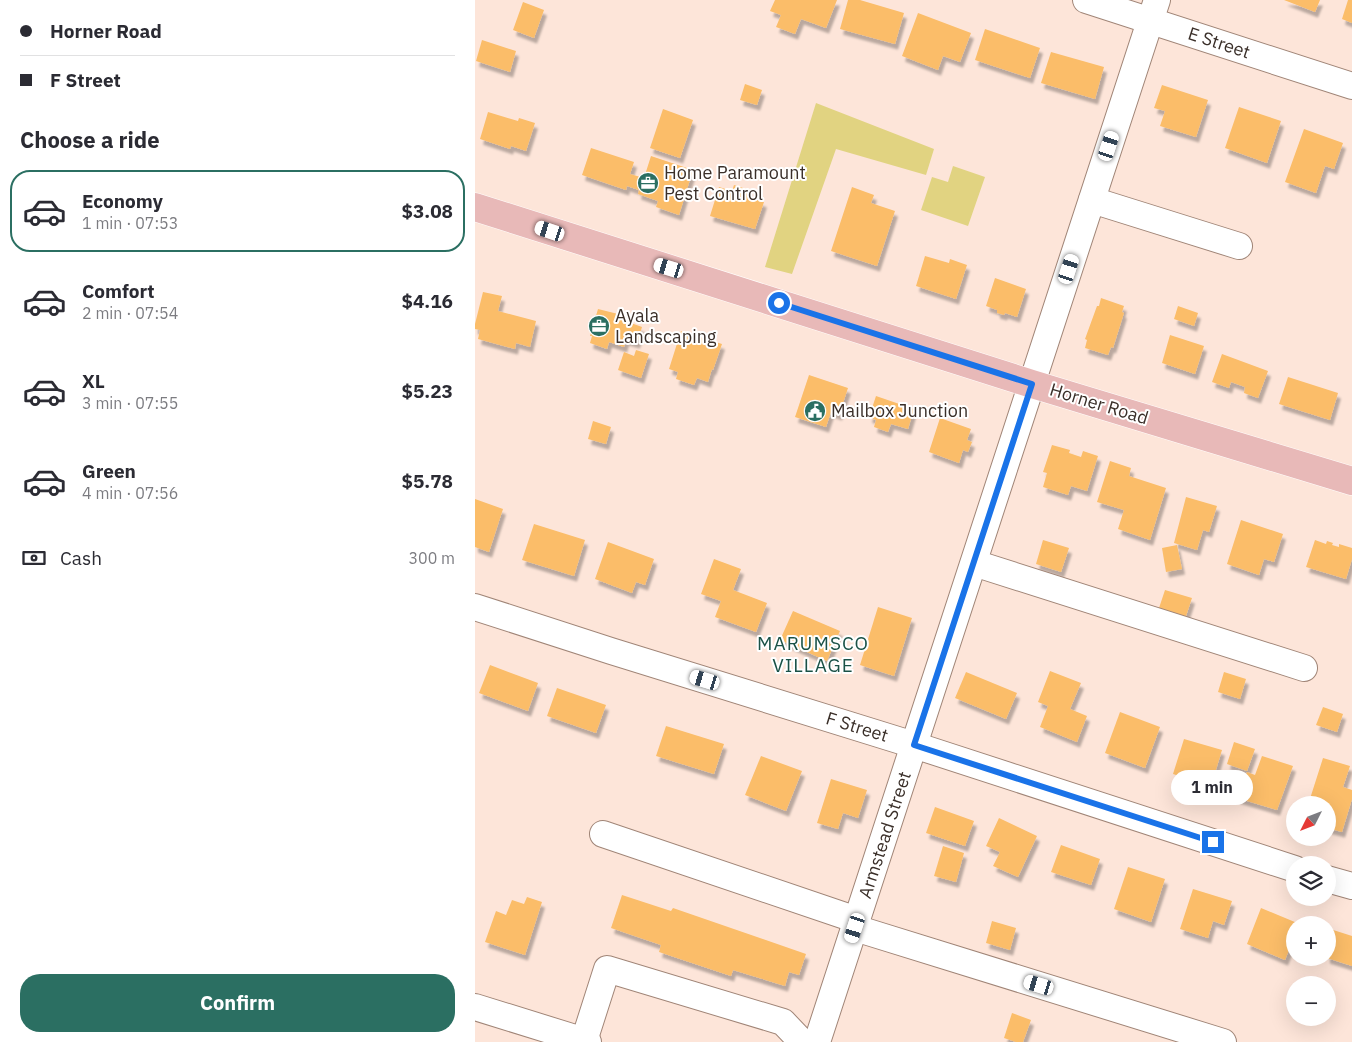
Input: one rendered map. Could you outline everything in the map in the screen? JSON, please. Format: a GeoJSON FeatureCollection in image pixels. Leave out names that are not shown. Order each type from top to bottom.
{"type":"FeatureCollection","features":[{"type":"Feature","properties":{"kind":"main road","name":"Horner Road"},"geometry":{"type":"LineString","coordinates":[[475,207],[1032,384],[1352,481]]}},
{"type":"Feature","properties":{"kind":"street","name":"E Street"},"geometry":{"type":"LineString","coordinates":[[1086,0],[1154,10],[1352,86]]}},
{"type":"Feature","properties":{"kind":"street","name":"Armstead Street"},"geometry":{"type":"LineString","coordinates":[[817,1042],[1154,10]]}},
{"type":"Feature","properties":{"kind":"street"},"geometry":{"type":"LineString","coordinates":[[1092,200],[1239,246]]}},
{"type":"Feature","properties":{"kind":"street"},"geometry":{"type":"LineString","coordinates":[[973,563],[1304,668]]}},
{"type":"Feature","properties":{"kind":"street","name":"F Street"},"geometry":{"type":"LineString","coordinates":[[475,607],[914,745],[1286,866]]}},
{"type":"Feature","properties":{"kind":"street"},"geometry":{"type":"LineString","coordinates":[[603,834],[856,924],[1223,1042]]}},
{"type":"Feature","properties":{"kind":"street"},"geometry":{"type":"LineString","coordinates":[[1336,882],[1352,886]]}},
{"type":"Feature","properties":{"kind":"street"},"geometry":{"type":"LineString","coordinates":[[475,1007],[586,1041],[607,969],[783,1022],[802,1042]]}},
{"type":"Feature","properties":{"kind":"shaded area"},"geometry":{"type":"Polygon","coordinates":[[[816,103],[934,149],[926,175],[836,149],[792,274],[765,267],[816,103]]]}},
{"type":"Feature","properties":{"kind":"shaded area"},"geometry":{"type":"Polygon","coordinates":[[[953,166],[985,177],[968,226],[921,210],[932,177],[948,182],[953,166]]]}},
{"type":"Feature","properties":{"kind":"building"},"geometry":{"type":"Polygon","coordinates":[[[775,0],[837,0],[826,28],[801,19],[795,34],[776,27],[781,15],[770,11],[775,0]]]}},
{"type":"Feature","properties":{"kind":"building"},"geometry":{"type":"Polygon","coordinates":[[[848,0],[860,0],[904,13],[895,44],[840,29],[848,0]]]}},
{"type":"Feature","properties":{"kind":"building"},"geometry":{"type":"Polygon","coordinates":[[[1284,0],[1320,0],[1315,12],[1284,0]]]}},
{"type":"Feature","properties":{"kind":"building"},"geometry":{"type":"Polygon","coordinates":[[[1348,0],[1352,0],[1352,23],[1342,19],[1348,0]]]}},
{"type":"Feature","properties":{"kind":"building"},"geometry":{"type":"Polygon","coordinates":[[[523,2],[544,10],[534,38],[513,30],[523,2]]]}},
{"type":"Feature","properties":{"kind":"building"},"geometry":{"type":"Polygon","coordinates":[[[918,13],[971,33],[960,62],[943,56],[938,70],[902,56],[918,13]]]}},
{"type":"Feature","properties":{"kind":"building"},"geometry":{"type":"Polygon","coordinates":[[[985,29],[1040,48],[1030,78],[975,60],[985,29]]]}},
{"type":"Feature","properties":{"kind":"building"},"geometry":{"type":"Polygon","coordinates":[[[482,40],[516,51],[510,72],[476,61],[482,40]]]}},
{"type":"Feature","properties":{"kind":"building"},"geometry":{"type":"Polygon","coordinates":[[[1051,52],[1104,67],[1095,99],[1041,83],[1051,52]]]}},
{"type":"Feature","properties":{"kind":"building"},"geometry":{"type":"Polygon","coordinates":[[[745,84],[762,90],[757,105],[740,100],[745,84]]]}},
{"type":"Feature","properties":{"kind":"building"},"geometry":{"type":"Polygon","coordinates":[[[1162,85],[1208,100],[1196,137],[1160,126],[1165,111],[1154,108],[1162,85]]]}},
{"type":"Feature","properties":{"kind":"building"},"geometry":{"type":"Polygon","coordinates":[[[1239,107],[1281,121],[1267,163],[1225,148],[1239,107]]]}},
{"type":"Feature","properties":{"kind":"building"},"geometry":{"type":"Polygon","coordinates":[[[663,109],[693,120],[680,158],[650,148],[663,109]]]}},
{"type":"Feature","properties":{"kind":"building"},"geometry":{"type":"Polygon","coordinates":[[[488,112],[518,121],[519,118],[535,123],[526,151],[511,146],[510,149],[480,139],[488,112]]]}},
{"type":"Feature","properties":{"kind":"building"},"geometry":{"type":"Polygon","coordinates":[[[1304,129],[1343,143],[1334,169],[1325,166],[1316,193],[1285,182],[1304,129]]]}},
{"type":"Feature","properties":{"kind":"building","name":"Home Paramount Pest Control"},"geometry":{"type":"Polygon","coordinates":[[[591,148],[634,162],[630,174],[644,178],[651,156],[693,170],[679,215],[656,207],[658,201],[638,194],[639,190],[627,186],[626,190],[582,175],[591,148]]]}},
{"type":"Feature","properties":{"kind":"building"},"geometry":{"type":"Polygon","coordinates":[[[734,185],[749,190],[747,196],[764,202],[755,229],[710,216],[719,187],[732,191],[734,185]]]}},
{"type":"Feature","properties":{"kind":"building"},"geometry":{"type":"Polygon","coordinates":[[[852,187],[874,195],[871,203],[895,211],[877,266],[831,251],[852,187]]]}},
{"type":"Feature","properties":{"kind":"building"},"geometry":{"type":"Polygon","coordinates":[[[925,256],[949,263],[950,259],[967,265],[956,299],[916,286],[925,256]]]}},
{"type":"Feature","properties":{"kind":"building"},"geometry":{"type":"Polygon","coordinates":[[[995,278],[1026,289],[1017,317],[1005,313],[1004,315],[997,313],[997,310],[986,306],[995,278]]]}},
{"type":"Feature","properties":{"kind":"building"},"geometry":{"type":"Polygon","coordinates":[[[483,292],[502,296],[498,311],[536,321],[530,347],[516,343],[515,349],[478,339],[480,330],[475,329],[475,324],[483,292]]]}},
{"type":"Feature","properties":{"kind":"building"},"geometry":{"type":"Polygon","coordinates":[[[1101,298],[1124,306],[1122,312],[1124,313],[1113,348],[1111,347],[1108,355],[1085,348],[1087,340],[1085,339],[1101,298]]]}},
{"type":"Feature","properties":{"kind":"building"},"geometry":{"type":"Polygon","coordinates":[[[1178,306],[1198,313],[1194,326],[1174,319],[1178,306]]]}},
{"type":"Feature","properties":{"kind":"building"},"geometry":{"type":"Polygon","coordinates":[[[598,309],[622,315],[620,319],[642,327],[637,343],[626,340],[624,347],[609,342],[607,349],[590,343],[592,336],[590,336],[598,309]]]}},
{"type":"Feature","properties":{"kind":"building"},"geometry":{"type":"Polygon","coordinates":[[[681,331],[722,344],[708,382],[697,378],[694,385],[676,379],[678,372],[669,369],[681,331]]]}},
{"type":"Feature","properties":{"kind":"building"},"geometry":{"type":"Polygon","coordinates":[[[1170,335],[1204,346],[1195,374],[1162,363],[1170,335]]]}},
{"type":"Feature","properties":{"kind":"building"},"geometry":{"type":"Polygon","coordinates":[[[636,350],[649,354],[641,378],[618,370],[624,352],[634,356],[636,350]]]}},
{"type":"Feature","properties":{"kind":"building"},"geometry":{"type":"Polygon","coordinates":[[[1222,354],[1268,371],[1258,398],[1244,393],[1245,387],[1231,382],[1229,388],[1212,382],[1222,354]]]}},
{"type":"Feature","properties":{"kind":"building"},"geometry":{"type":"Polygon","coordinates":[[[809,375],[848,388],[839,415],[831,412],[826,427],[795,417],[809,375]]]}},
{"type":"Feature","properties":{"kind":"building"},"geometry":{"type":"Polygon","coordinates":[[[1288,377],[1338,393],[1330,420],[1279,404],[1288,377]]]}},
{"type":"Feature","properties":{"kind":"building"},"geometry":{"type":"Polygon","coordinates":[[[876,396],[914,409],[908,429],[891,424],[888,432],[874,427],[876,420],[869,417],[876,396]]]}},
{"type":"Feature","properties":{"kind":"building"},"geometry":{"type":"Polygon","coordinates":[[[940,418],[971,429],[967,440],[972,442],[968,452],[963,450],[959,463],[929,452],[940,418]]]}},
{"type":"Feature","properties":{"kind":"building"},"geometry":{"type":"Polygon","coordinates":[[[593,421],[611,427],[606,444],[588,439],[593,421]]]}},
{"type":"Feature","properties":{"kind":"building"},"geometry":{"type":"Polygon","coordinates":[[[1052,445],[1070,450],[1069,453],[1081,457],[1083,451],[1098,456],[1087,491],[1071,486],[1068,495],[1043,487],[1047,473],[1043,472],[1052,445]]]}},
{"type":"Feature","properties":{"kind":"building"},"geometry":{"type":"Polygon","coordinates":[[[1110,461],[1131,468],[1129,476],[1166,488],[1150,540],[1118,529],[1124,510],[1097,502],[1110,461]]]}},
{"type":"Feature","properties":{"kind":"building"},"geometry":{"type":"Polygon","coordinates":[[[1186,497],[1217,506],[1209,532],[1203,530],[1197,550],[1174,543],[1186,497]]]}},
{"type":"Feature","properties":{"kind":"building"},"geometry":{"type":"Polygon","coordinates":[[[475,499],[503,509],[489,552],[475,547],[475,499]]]}},
{"type":"Feature","properties":{"kind":"building"},"geometry":{"type":"Polygon","coordinates":[[[1241,520],[1283,534],[1274,562],[1264,559],[1259,575],[1227,564],[1241,520]]]}},
{"type":"Feature","properties":{"kind":"building"},"geometry":{"type":"Polygon","coordinates":[[[534,524],[585,540],[574,576],[522,560],[534,524]]]}},
{"type":"Feature","properties":{"kind":"building"},"geometry":{"type":"Polygon","coordinates":[[[1043,540],[1069,548],[1061,572],[1036,564],[1043,540]]]}},
{"type":"Feature","properties":{"kind":"building"},"geometry":{"type":"Polygon","coordinates":[[[1315,540],[1326,544],[1327,541],[1339,547],[1339,544],[1352,548],[1352,559],[1346,579],[1306,567],[1315,540]]]}},
{"type":"Feature","properties":{"kind":"building"},"geometry":{"type":"Polygon","coordinates":[[[608,542],[654,559],[645,585],[636,582],[632,593],[595,579],[608,542]]]}},
{"type":"Feature","properties":{"kind":"building"},"geometry":{"type":"Polygon","coordinates":[[[1177,545],[1182,569],[1166,572],[1162,548],[1177,545]]]}},
{"type":"Feature","properties":{"kind":"building"},"geometry":{"type":"Polygon","coordinates":[[[714,559],[741,569],[733,590],[767,603],[756,632],[715,617],[721,601],[701,594],[714,559]]]}},
{"type":"Feature","properties":{"kind":"building"},"geometry":{"type":"Polygon","coordinates":[[[1165,590],[1192,598],[1185,619],[1158,611],[1165,590]]]}},
{"type":"Feature","properties":{"kind":"building"},"geometry":{"type":"Polygon","coordinates":[[[878,607],[912,618],[894,676],[860,665],[878,607]]]}},
{"type":"Feature","properties":{"kind":"building"},"geometry":{"type":"Polygon","coordinates":[[[793,611],[840,631],[827,661],[780,640],[793,611]]]}},
{"type":"Feature","properties":{"kind":"building"},"geometry":{"type":"Polygon","coordinates":[[[490,665],[538,683],[528,711],[479,693],[490,665]]]}},
{"type":"Feature","properties":{"kind":"building"},"geometry":{"type":"Polygon","coordinates":[[[1050,671],[1081,683],[1070,709],[1087,716],[1077,742],[1040,727],[1048,706],[1038,702],[1050,671]]]}},
{"type":"Feature","properties":{"kind":"building"},"geometry":{"type":"Polygon","coordinates":[[[966,672],[1017,693],[1006,719],[955,698],[966,672]]]}},
{"type":"Feature","properties":{"kind":"building"},"geometry":{"type":"Polygon","coordinates":[[[1224,672],[1246,679],[1240,699],[1218,692],[1224,672]]]}},
{"type":"Feature","properties":{"kind":"building"},"geometry":{"type":"Polygon","coordinates":[[[557,688],[606,705],[596,733],[547,716],[557,688]]]}},
{"type":"Feature","properties":{"kind":"building"},"geometry":{"type":"Polygon","coordinates":[[[1323,707],[1343,714],[1337,732],[1316,725],[1323,707]]]}},
{"type":"Feature","properties":{"kind":"building"},"geometry":{"type":"Polygon","coordinates":[[[1120,712],[1160,727],[1145,768],[1105,753],[1120,712]]]}},
{"type":"Feature","properties":{"kind":"building"},"geometry":{"type":"Polygon","coordinates":[[[666,726],[724,744],[714,774],[656,756],[666,726]]]}},
{"type":"Feature","properties":{"kind":"building"},"geometry":{"type":"Polygon","coordinates":[[[1184,739],[1222,750],[1211,786],[1173,774],[1184,739]]]}},
{"type":"Feature","properties":{"kind":"building"},"geometry":{"type":"Polygon","coordinates":[[[1234,742],[1255,749],[1247,771],[1227,764],[1234,742]]]}},
{"type":"Feature","properties":{"kind":"building"},"geometry":{"type":"Polygon","coordinates":[[[761,756],[802,771],[786,811],[745,795],[761,756]]]}},
{"type":"Feature","properties":{"kind":"building"},"geometry":{"type":"Polygon","coordinates":[[[1262,756],[1293,766],[1277,810],[1237,798],[1247,772],[1255,775],[1262,756]]]}},
{"type":"Feature","properties":{"kind":"building"},"geometry":{"type":"Polygon","coordinates":[[[1323,758],[1350,766],[1343,787],[1352,790],[1352,799],[1342,832],[1336,830],[1336,796],[1311,796],[1323,758]]]}},
{"type":"Feature","properties":{"kind":"building"},"geometry":{"type":"Polygon","coordinates":[[[831,779],[867,790],[858,818],[843,813],[838,829],[817,823],[831,779]]]}},
{"type":"Feature","properties":{"kind":"building"},"geometry":{"type":"Polygon","coordinates":[[[935,807],[974,821],[965,846],[926,833],[935,807]]]}},
{"type":"Feature","properties":{"kind":"building"},"geometry":{"type":"Polygon","coordinates":[[[999,818],[1037,836],[1018,877],[993,866],[1000,852],[986,846],[999,818]]]}},
{"type":"Feature","properties":{"kind":"building"},"geometry":{"type":"Polygon","coordinates":[[[1061,845],[1100,859],[1091,885],[1051,872],[1061,845]]]}},
{"type":"Feature","properties":{"kind":"building"},"geometry":{"type":"Polygon","coordinates":[[[943,846],[964,853],[956,882],[934,876],[943,846]]]}},
{"type":"Feature","properties":{"kind":"building"},"geometry":{"type":"Polygon","coordinates":[[[1128,867],[1165,879],[1151,922],[1114,909],[1128,867]]]}},
{"type":"Feature","properties":{"kind":"building"},"geometry":{"type":"Polygon","coordinates":[[[1193,889],[1232,901],[1224,925],[1213,921],[1208,938],[1180,929],[1193,889]]]}},
{"type":"Feature","properties":{"kind":"building"},"geometry":{"type":"Polygon","coordinates":[[[622,895],[671,911],[673,908],[806,954],[799,975],[789,972],[785,986],[733,970],[731,976],[659,952],[661,945],[611,928],[622,895]]]}},
{"type":"Feature","properties":{"kind":"building"},"geometry":{"type":"Polygon","coordinates":[[[527,897],[542,902],[525,955],[485,942],[496,911],[506,915],[512,900],[524,904],[527,897]]]}},
{"type":"Feature","properties":{"kind":"building"},"geometry":{"type":"Polygon","coordinates":[[[1261,908],[1286,918],[1285,960],[1247,944],[1261,908]]]}},
{"type":"Feature","properties":{"kind":"building"},"geometry":{"type":"Polygon","coordinates":[[[992,921],[1016,928],[1010,950],[986,943],[992,921]]]}},
{"type":"Feature","properties":{"kind":"building"},"geometry":{"type":"Polygon","coordinates":[[[1336,931],[1352,936],[1352,966],[1336,961],[1336,931]]]}},
{"type":"Feature","properties":{"kind":"building"},"geometry":{"type":"Polygon","coordinates":[[[1012,1013],[1031,1020],[1023,1042],[1004,1038],[1012,1013]]]}},
{"type":"Feature","properties":{"kind":"place","name":"Home Paramount Pest Control"},"geometry":{"type":"Point","coordinates":[648,183]}},
{"type":"Feature","properties":{"kind":"place","name":"Ayala Landscaping"},"geometry":{"type":"Point","coordinates":[599,326]}},
{"type":"Feature","properties":{"kind":"place","name":"Mailbox Junction"},"geometry":{"type":"Point","coordinates":[815,411]}},
{"type":"Feature","properties":{"kind":"district","name":"MARUMSCO VILLAGE"},"geometry":{"type":"Point","coordinates":[813,654]}},
{"type":"Feature","properties":{"kind":"route"},"geometry":{"type":"LineString","coordinates":[[779,303],[1032,384],[914,745],[1213,842]]}}]}
